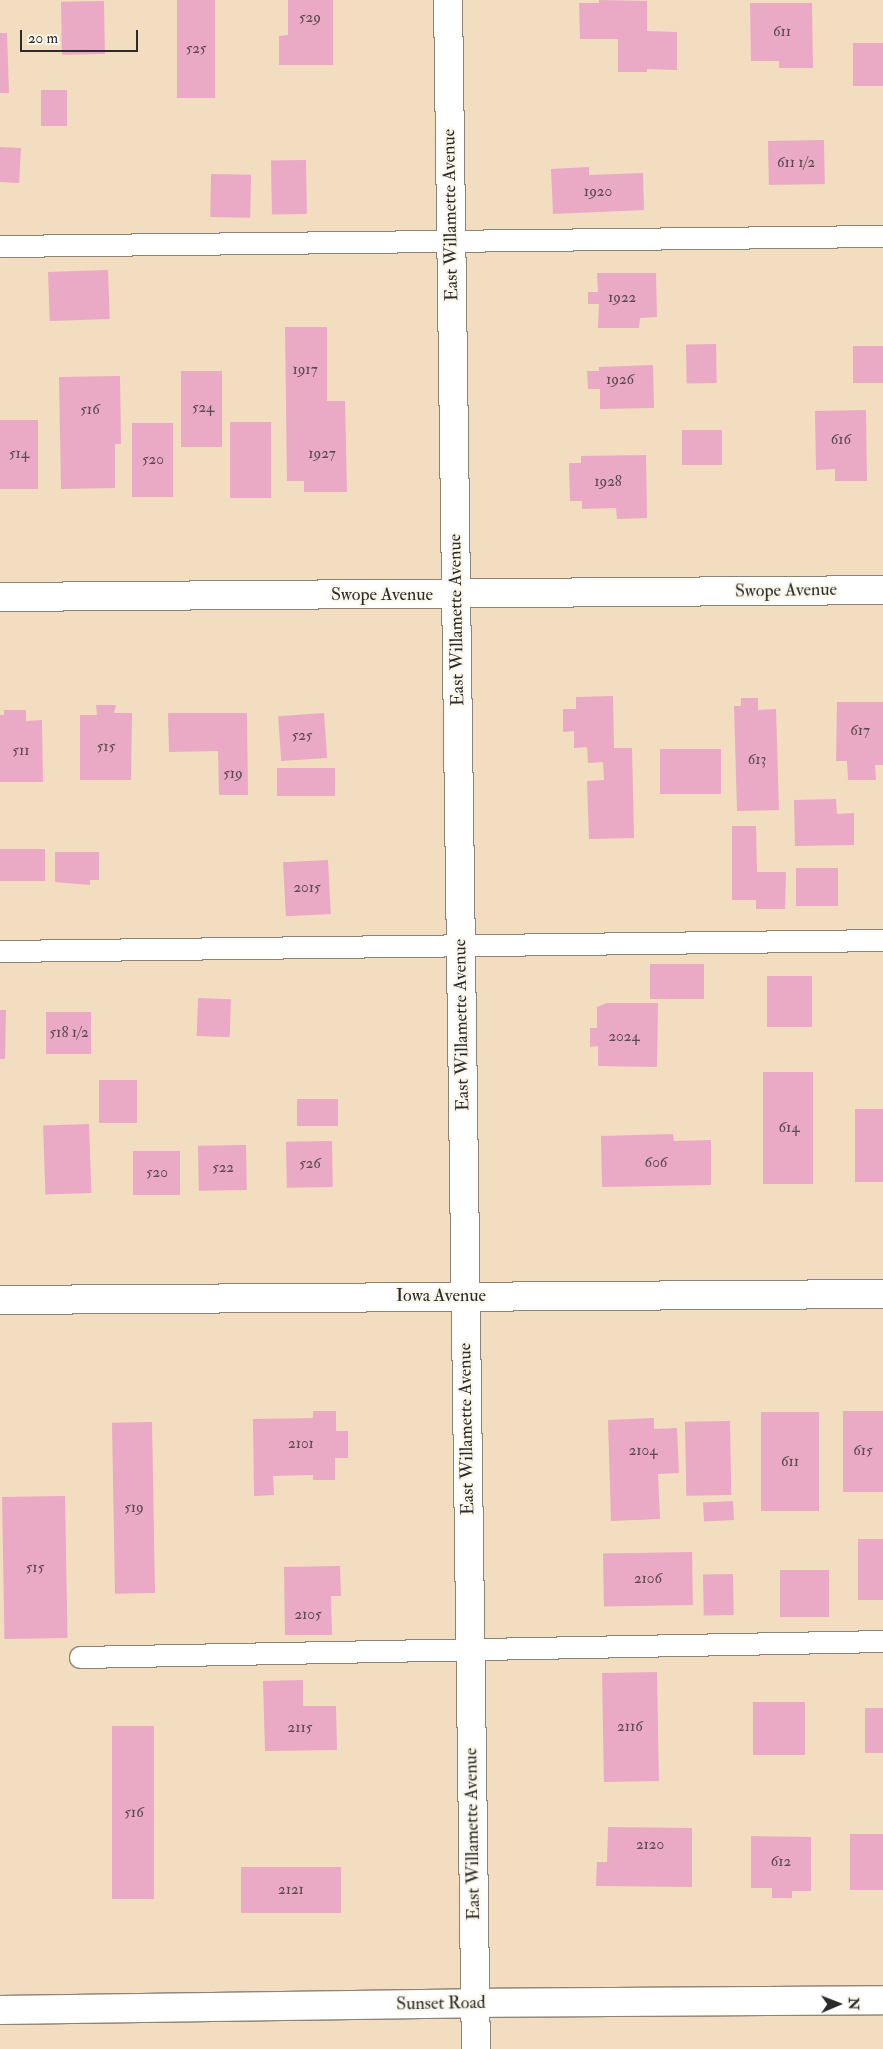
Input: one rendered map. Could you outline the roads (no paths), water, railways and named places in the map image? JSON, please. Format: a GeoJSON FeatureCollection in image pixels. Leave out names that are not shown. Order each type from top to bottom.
{"type":"FeatureCollection","features":[{"type":"Feature","properties":{"kind":"street","name":"East Willamette Avenue"},"geometry":{"type":"LineString","coordinates":[[448,0],[476,2049]]}},
{"type":"Feature","properties":{"kind":"street","name":"Swope Avenue"},"geometry":{"type":"LineString","coordinates":[[0,597],[457,595],[883,590]]}},
{"type":"Feature","properties":{"kind":"street","name":"Iowa Avenue"},"geometry":{"type":"LineString","coordinates":[[0,1300],[883,1294]]}},
{"type":"Feature","properties":{"kind":"street","name":"Sunset Road"},"geometry":{"type":"LineString","coordinates":[[0,2010],[476,2003],[883,2000]]}},
{"type":"Feature","properties":{"kind":"lane"},"geometry":{"type":"LineString","coordinates":[[0,246],[883,236]]}},
{"type":"Feature","properties":{"kind":"lane"},"geometry":{"type":"LineString","coordinates":[[0,951],[883,940]]}},
{"type":"Feature","properties":{"kind":"lane"},"geometry":{"type":"LineString","coordinates":[[80,1657],[883,1641]]}}]}
